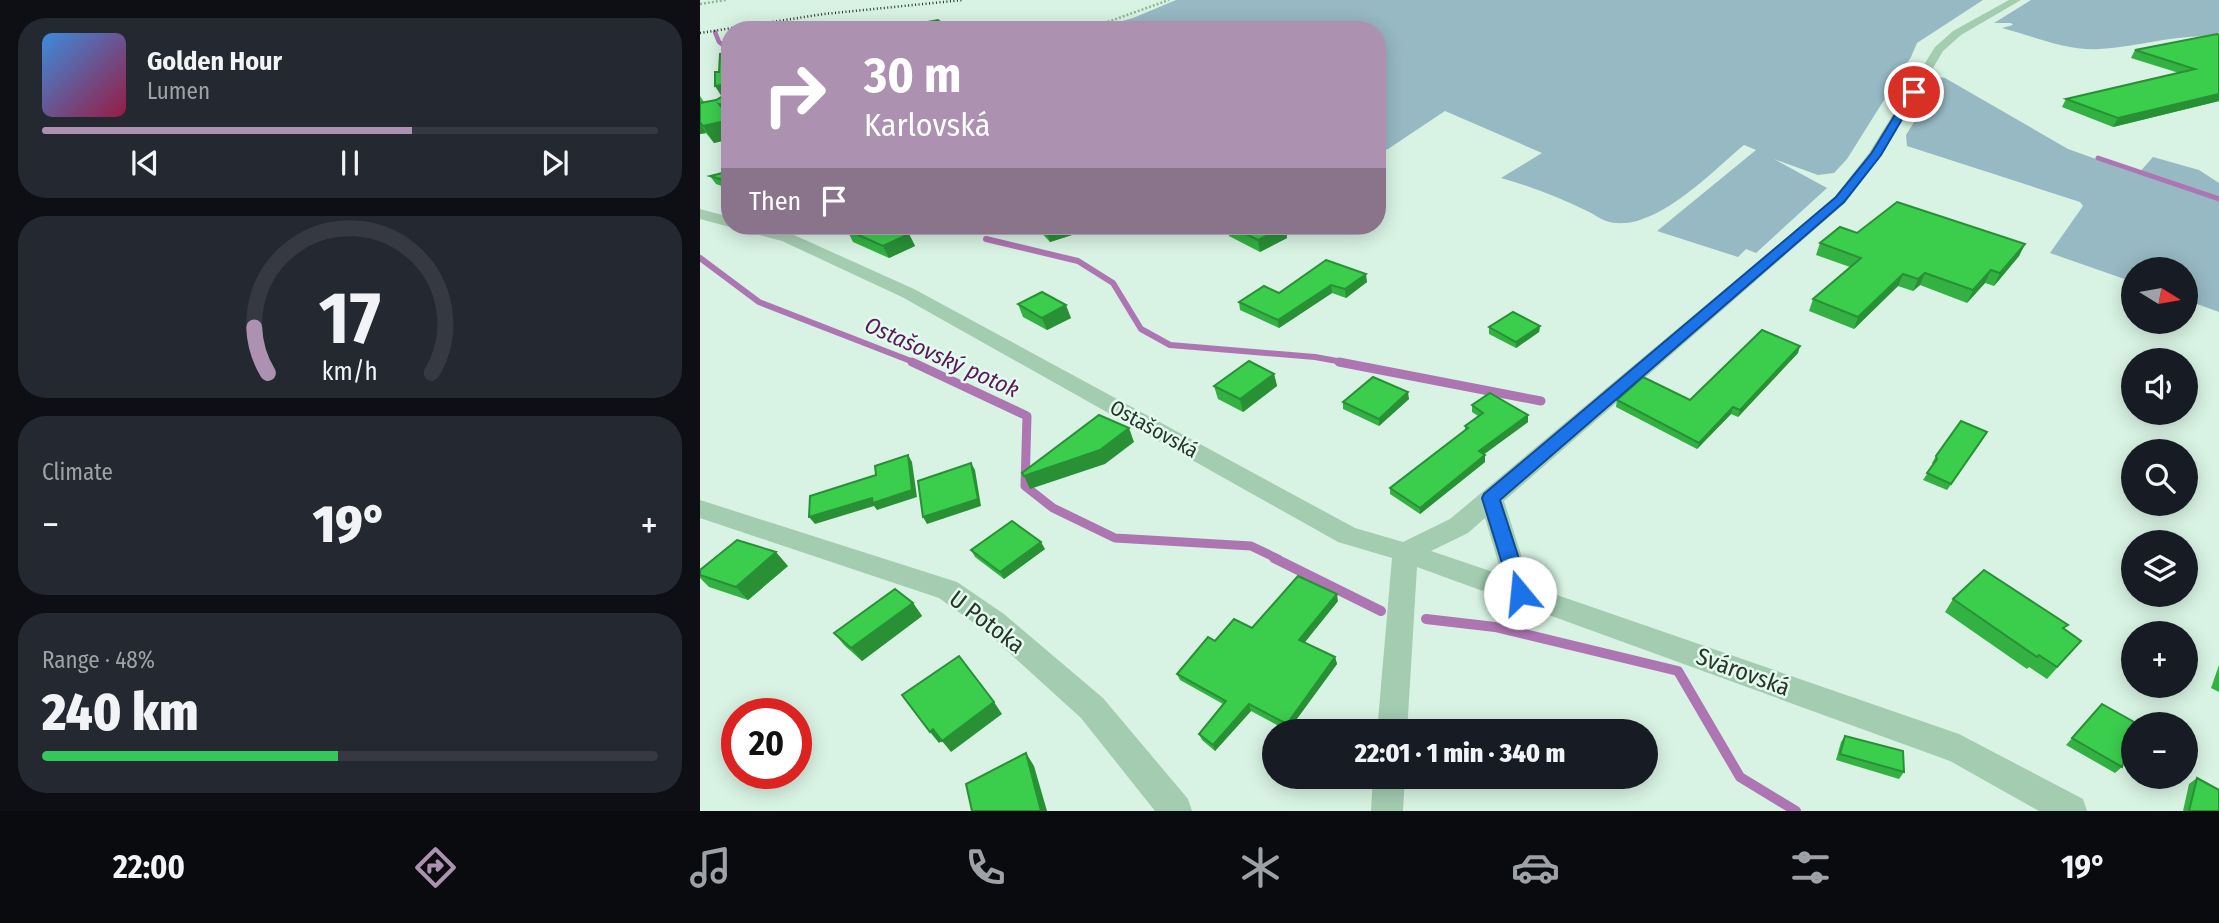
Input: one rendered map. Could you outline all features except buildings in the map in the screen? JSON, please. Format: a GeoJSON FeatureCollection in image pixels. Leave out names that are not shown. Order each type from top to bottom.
{"type":"FeatureCollection","features":[{"type":"Feature","properties":{"kind":"street"},"geometry":{"type":"LineString","coordinates":[[1393,719],[1405,552],[1459,526],[1840,200],[1875,155],[1939,49],[1957,33],[2016,0]]}},
{"type":"Feature","properties":{"kind":"street","name":"Ostašovská"},"geometry":{"type":"LineString","coordinates":[[774,235],[908,293],[1347,536],[1405,552]]}},
{"type":"Feature","properties":{"kind":"street"},"geometry":{"type":"LineString","coordinates":[[1491,498],[1520,593]]}},
{"type":"Feature","properties":{"kind":"street","name":"U Potoka"},"geometry":{"type":"LineString","coordinates":[[700,509],[948,590],[994,622],[1092,708],[1177,811]]}},
{"type":"Feature","properties":{"kind":"street","name":"Svárovská"},"geometry":{"type":"LineString","coordinates":[[1405,552],[1959,749],[2071,811]]}},
{"type":"Feature","properties":{"kind":"street"},"geometry":{"type":"LineString","coordinates":[[1387,811],[1388,789]]}},
{"type":"Feature","properties":{"kind":"path"},"geometry":{"type":"LineString","coordinates":[[700,4],[726,0]]}},
{"type":"Feature","properties":{"kind":"path"},"geometry":{"type":"LineString","coordinates":[[1110,21],[1169,0]]}},
{"type":"Feature","properties":{"kind":"shaded area"},"geometry":{"type":"Polygon","coordinates":[[[1176,0],[1983,0],[1917,43],[1847,159],[1834,173],[1818,175],[1774,159],[1827,188],[1756,253],[1746,249],[1738,257],[1657,231],[1756,150],[1744,145],[1698,185],[1661,211],[1624,223],[1606,221],[1556,197],[1501,178],[1542,153],[1445,111],[1386,150],[1386,21],[1123,21],[1176,0]]]}},
{"type":"Feature","properties":{"kind":"shaded area"},"geometry":{"type":"Polygon","coordinates":[[[2031,0],[2219,0],[2219,37],[2189,37],[2114,48],[2087,49],[2062,45],[2002,28],[2013,25],[2011,23],[1994,23],[2031,0]]]}},
{"type":"Feature","properties":{"kind":"shaded area"},"geometry":{"type":"Polygon","coordinates":[[[1938,77],[1945,78],[2068,149],[2138,174],[2153,157],[2199,170],[2219,183],[2219,312],[2198,304],[2198,257],[2121,257],[2121,278],[2050,253],[2083,206],[2080,202],[1907,146],[1906,135],[1929,98],[1927,95],[1938,77]]]}},
{"type":"Feature","properties":{"kind":"waterway"},"geometry":{"type":"LineString","coordinates":[[715,32],[721,43]]}},
{"type":"Feature","properties":{"kind":"waterway"},"geometry":{"type":"LineString","coordinates":[[2098,158],[2219,199]]}},
{"type":"Feature","properties":{"kind":"waterway"},"geometry":{"type":"LineString","coordinates":[[986,239],[1078,261],[1113,283],[1141,329],[1170,345],[1315,357],[1348,363]]}},
{"type":"Feature","properties":{"kind":"waterway","name":"Ostašovský potok"},"geometry":{"type":"LineString","coordinates":[[700,258],[759,302],[916,363]]}},
{"type":"Feature","properties":{"kind":"waterway","name":"Ostašovský potok"},"geometry":{"type":"LineString","coordinates":[[912,362],[1027,416],[1025,486],[1053,508],[1115,538],[1251,546],[1278,559]]}},
{"type":"Feature","properties":{"kind":"waterway"},"geometry":{"type":"LineString","coordinates":[[1339,362],[1541,401]]}},
{"type":"Feature","properties":{"kind":"waterway","name":"Ostašovský potok"},"geometry":{"type":"LineString","coordinates":[[1274,558],[1381,611]]}},
{"type":"Feature","properties":{"kind":"waterway","name":"Ostašovský potok"},"geometry":{"type":"LineString","coordinates":[[1426,619],[1495,627],[1678,671],[1740,777],[1796,811]]}},
{"type":"Feature","properties":{"kind":"railway"},"geometry":{"type":"LineString","coordinates":[[778,21],[963,0]]}},
{"type":"Feature","properties":{"kind":"railway"},"geometry":{"type":"LineString","coordinates":[[700,33],[721,30]]}},
{"type":"Feature","properties":{"kind":"route"},"geometry":{"type":"LineString","coordinates":[[1520,593],[1491,498],[1840,200],[1875,155],[1914,92]]}}]}
